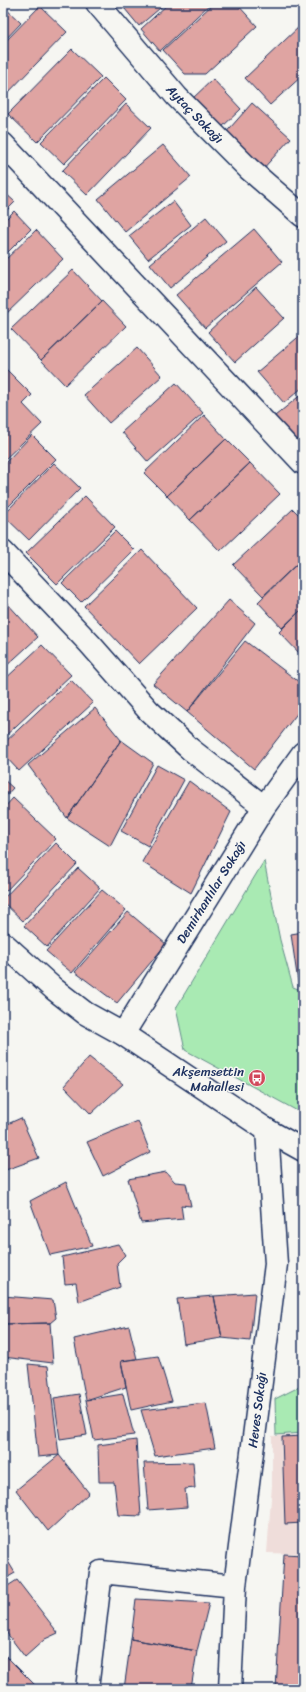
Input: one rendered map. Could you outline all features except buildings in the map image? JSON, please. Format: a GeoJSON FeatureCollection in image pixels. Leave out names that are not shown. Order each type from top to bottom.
{"type":"FeatureCollection","features":[{"type":"Feature","properties":{"kind":"street","name":"Aytaç Sokağı"},"geometry":{"type":"LineString","coordinates":[[97,3],[177,97],[250,169],[303,216]]}},
{"type":"Feature","properties":{"kind":"street"},"geometry":{"type":"LineString","coordinates":[[3,144],[303,463]]}},
{"type":"Feature","properties":{"kind":"street"},"geometry":{"type":"LineString","coordinates":[[3,552],[90,644],[149,711],[190,749],[264,807]]}},
{"type":"Feature","properties":{"kind":"street","name":"Demirhanlılar Sokağı"},"geometry":{"type":"LineString","coordinates":[[123,1034],[264,807],[303,753]]}},
{"type":"Feature","properties":{"kind":"street"},"geometry":{"type":"LineString","coordinates":[[3,943],[54,989],[85,1013],[123,1034],[267,1130],[303,1150]]}},
{"type":"Feature","properties":{"kind":"street","name":"Heves Sokağı"},"geometry":{"type":"LineString","coordinates":[[230,1689],[235,1586],[276,1264],[267,1130]]}},
{"type":"Feature","properties":{"kind":"street"},"geometry":{"type":"LineString","coordinates":[[87,1689],[101,1572],[235,1586]]}},
{"type":"Feature","properties":{"kind":"shaded area"},"geometry":{"type":"Polygon","coordinates":[[[303,1435],[303,1554],[267,1553],[272,1485],[272,1436],[303,1435]]]}},
{"type":"Feature","properties":{"kind":"green space"},"geometry":{"type":"Polygon","coordinates":[[[264,861],[280,940],[293,987],[303,991],[303,1114],[185,1050],[176,1008],[264,861]]]}},
{"type":"Feature","properties":{"kind":"green space"},"geometry":{"type":"Polygon","coordinates":[[[303,1385],[303,1433],[276,1435],[275,1399],[303,1385]]]}},
{"type":"Feature","properties":{"kind":"place","name":"Akşemsettin Mahallesi"},"geometry":{"type":"Point","coordinates":[257,1078]}}]}
